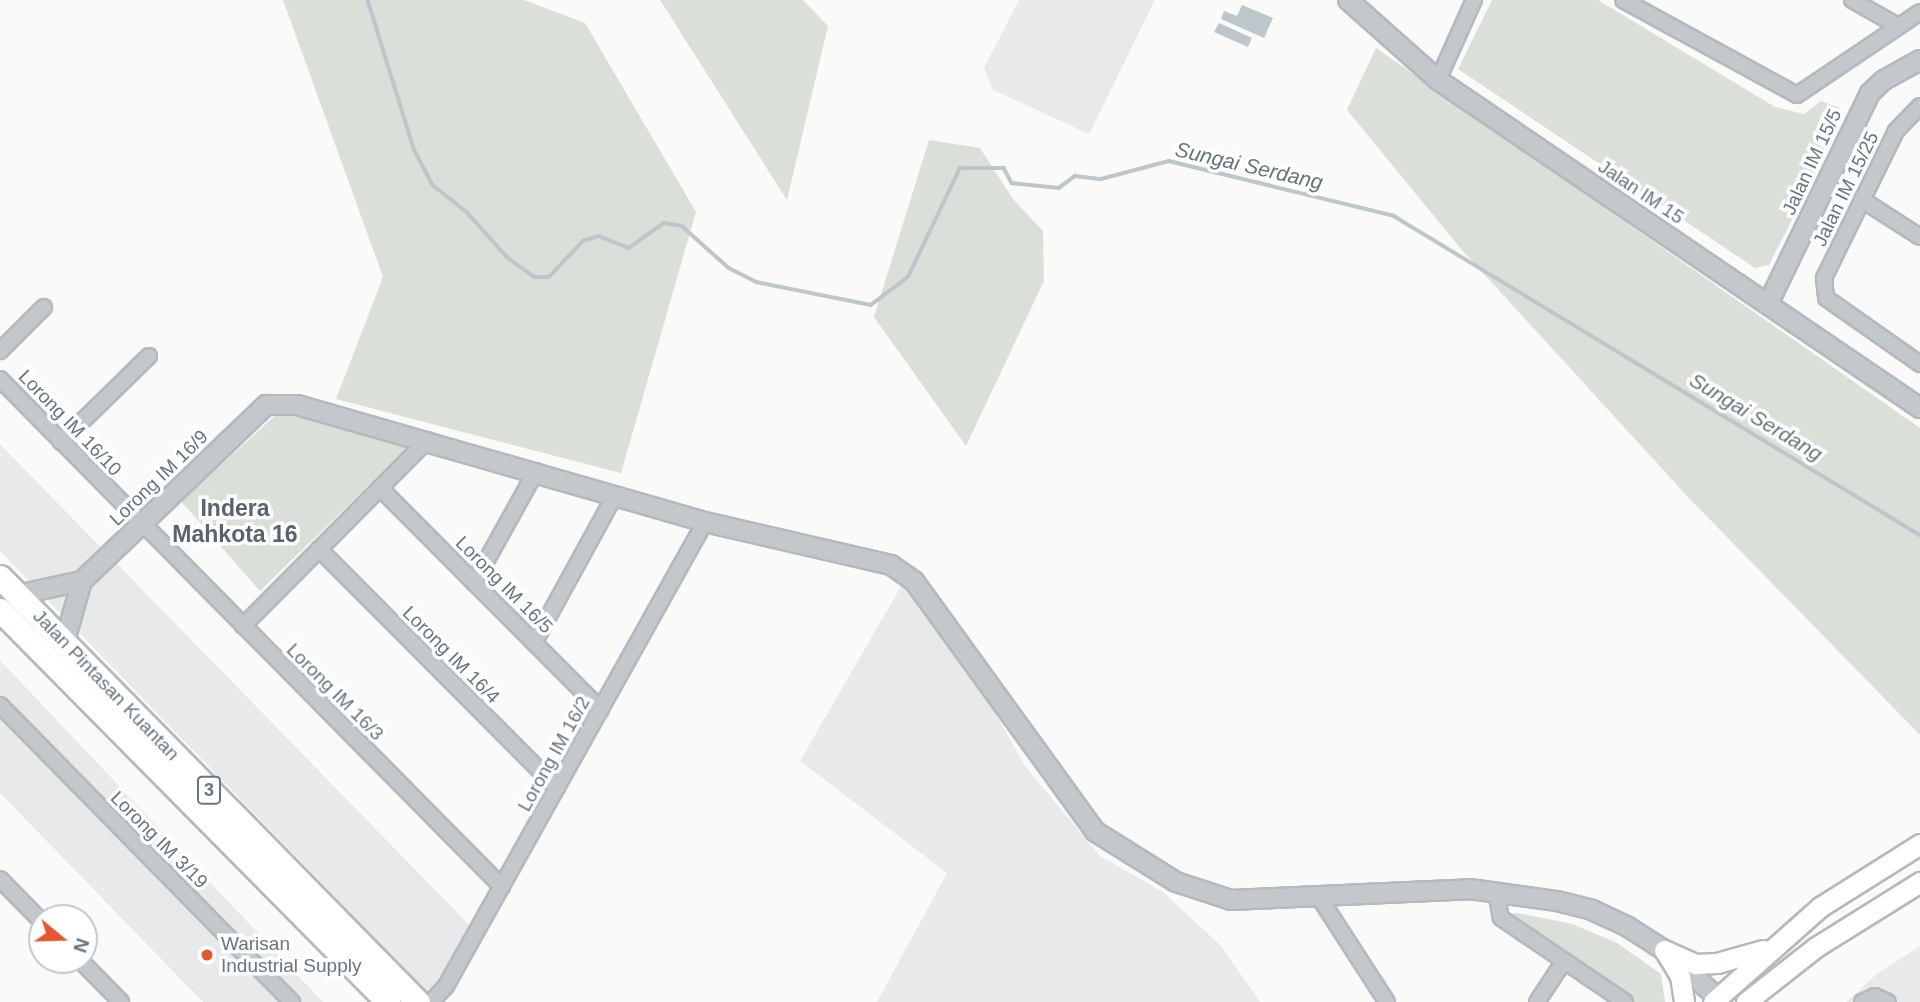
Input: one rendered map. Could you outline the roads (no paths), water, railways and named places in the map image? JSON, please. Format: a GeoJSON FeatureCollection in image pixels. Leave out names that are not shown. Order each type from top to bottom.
{"type":"FeatureCollection","features":[{"type":"Feature","properties":{"kind":"highway","name":"Jalan Pintasan Kuantan"},"geometry":{"type":"LineString","coordinates":[[0,577],[418,1002]]}},
{"type":"Feature","properties":{"kind":"highway","name":"Jalan Pintasan Kuantan"},"geometry":{"type":"LineString","coordinates":[[0,610],[8,628],[388,1002]]}},
{"type":"Feature","properties":{"kind":"main road"},"geometry":{"type":"LineString","coordinates":[[1715,1000],[1769,948],[1821,907],[1920,844]]}},
{"type":"Feature","properties":{"kind":"main road"},"geometry":{"type":"LineString","coordinates":[[1746,1002],[1816,947],[1920,882]]}},
{"type":"Feature","properties":{"kind":"main road"},"geometry":{"type":"LineString","coordinates":[[1664,950],[1682,960],[1717,963],[1769,948]]}},
{"type":"Feature","properties":{"kind":"main road"},"geometry":{"type":"LineString","coordinates":[[1664,950],[1680,976],[1684,1002]]}},
{"type":"Feature","properties":{"kind":"main road"},"geometry":{"type":"LineString","coordinates":[[1715,1000],[1743,996],[1760,982],[1772,981]]}},
{"type":"Feature","properties":{"kind":"street","name":"Jalan IM 15"},"geometry":{"type":"LineString","coordinates":[[1348,0],[1438,80],[1920,408]]}},
{"type":"Feature","properties":{"kind":"street"},"geometry":{"type":"LineString","coordinates":[[1438,80],[1474,0]]}},
{"type":"Feature","properties":{"kind":"street"},"geometry":{"type":"LineString","coordinates":[[1623,0],[1797,95],[1896,25],[1920,12]]}},
{"type":"Feature","properties":{"kind":"street"},"geometry":{"type":"LineString","coordinates":[[1852,0],[1896,25]]}},
{"type":"Feature","properties":{"kind":"street","name":"Jalan IM 15/5"},"geometry":{"type":"LineString","coordinates":[[1768,304],[1862,106],[1884,79],[1920,60]]}},
{"type":"Feature","properties":{"kind":"street","name":"Jalan IM 15/25"},"geometry":{"type":"LineString","coordinates":[[1920,106],[1900,124],[1824,278],[1826,298],[1920,364]]}},
{"type":"Feature","properties":{"kind":"street"},"geometry":{"type":"LineString","coordinates":[[1861,199],[1917,232]]}},
{"type":"Feature","properties":{"kind":"street"},"geometry":{"type":"LineString","coordinates":[[0,351],[44,307]]}},
{"type":"Feature","properties":{"kind":"street"},"geometry":{"type":"LineString","coordinates":[[61,442],[149,356]]}},
{"type":"Feature","properties":{"kind":"street","name":"Lorong IM 16/10"},"geometry":{"type":"LineString","coordinates":[[0,379],[141,524]]}},
{"type":"Feature","properties":{"kind":"street","name":"Lorong IM 16/9"},"geometry":{"type":"LineString","coordinates":[[82,581],[265,405],[297,405],[428,440]]}},
{"type":"Feature","properties":{"kind":"street"},"geometry":{"type":"LineString","coordinates":[[243,626],[428,440],[705,522],[891,565],[903,572],[1081,815],[1112,844],[1176,882],[1231,900],[1496,891],[1592,910],[1664,950],[1715,1000]]}},
{"type":"Feature","properties":{"kind":"street"},"geometry":{"type":"LineString","coordinates":[[474,583],[536,471]]}},
{"type":"Feature","properties":{"kind":"street","name":"Lorong IM 16/5"},"geometry":{"type":"LineString","coordinates":[[380,488],[601,710]]}},
{"type":"Feature","properties":{"kind":"street"},"geometry":{"type":"LineString","coordinates":[[534,643],[615,495]]}},
{"type":"Feature","properties":{"kind":"street","name":"Lorong IM 16/2"},"geometry":{"type":"LineString","coordinates":[[431,1002],[446,986],[705,522]]}},
{"type":"Feature","properties":{"kind":"street","name":"Lorong IM 16/3"},"geometry":{"type":"LineString","coordinates":[[141,524],[502,887]]}},
{"type":"Feature","properties":{"kind":"street","name":"Lorong IM 16/4"},"geometry":{"type":"LineString","coordinates":[[318,549],[557,788]]}},
{"type":"Feature","properties":{"kind":"street"},"geometry":{"type":"LineString","coordinates":[[18,594],[82,581],[64,644]]}},
{"type":"Feature","properties":{"kind":"street","name":"Lorong IM 3/19"},"geometry":{"type":"LineString","coordinates":[[0,705],[292,1002]]}},
{"type":"Feature","properties":{"kind":"street"},"geometry":{"type":"LineString","coordinates":[[0,879],[28,908]]}},
{"type":"Feature","properties":{"kind":"street"},"geometry":{"type":"LineString","coordinates":[[1496,891],[1501,918],[1625,1002]]}},
{"type":"Feature","properties":{"kind":"street"},"geometry":{"type":"LineString","coordinates":[[1320,897],[1387,1002]]}},
{"type":"Feature","properties":{"kind":"street"},"geometry":{"type":"LineString","coordinates":[[1537,1002],[1564,961]]}},
{"type":"Feature","properties":{"kind":"street"},"geometry":{"type":"LineString","coordinates":[[94,974],[121,1002]]}},
{"type":"Feature","properties":{"kind":"street"},"geometry":{"type":"LineString","coordinates":[[1862,1002],[1875,996],[1888,1002]]}},
{"type":"Feature","properties":{"kind":"waterway","name":"Sungai Serdang"},"geometry":{"type":"LineString","coordinates":[[368,0],[414,149],[433,185],[467,212],[507,257],[535,277],[549,277],[583,241],[599,236],[629,248],[664,223],[682,226],[729,268],[756,282],[871,305],[908,277],[960,168],[1004,168],[1012,183],[1059,188],[1075,176],[1101,179],[1169,161],[1394,216],[1920,535]]}},
{"type":"Feature","properties":{"kind":"place","name":"Warisan Industrial Supply"},"geometry":{"type":"Point","coordinates":[207,955]}},
{"type":"Feature","properties":{"kind":"district","name":"Indera Mahkota 16"},"geometry":{"type":"Point","coordinates":[235,521]}}]}
